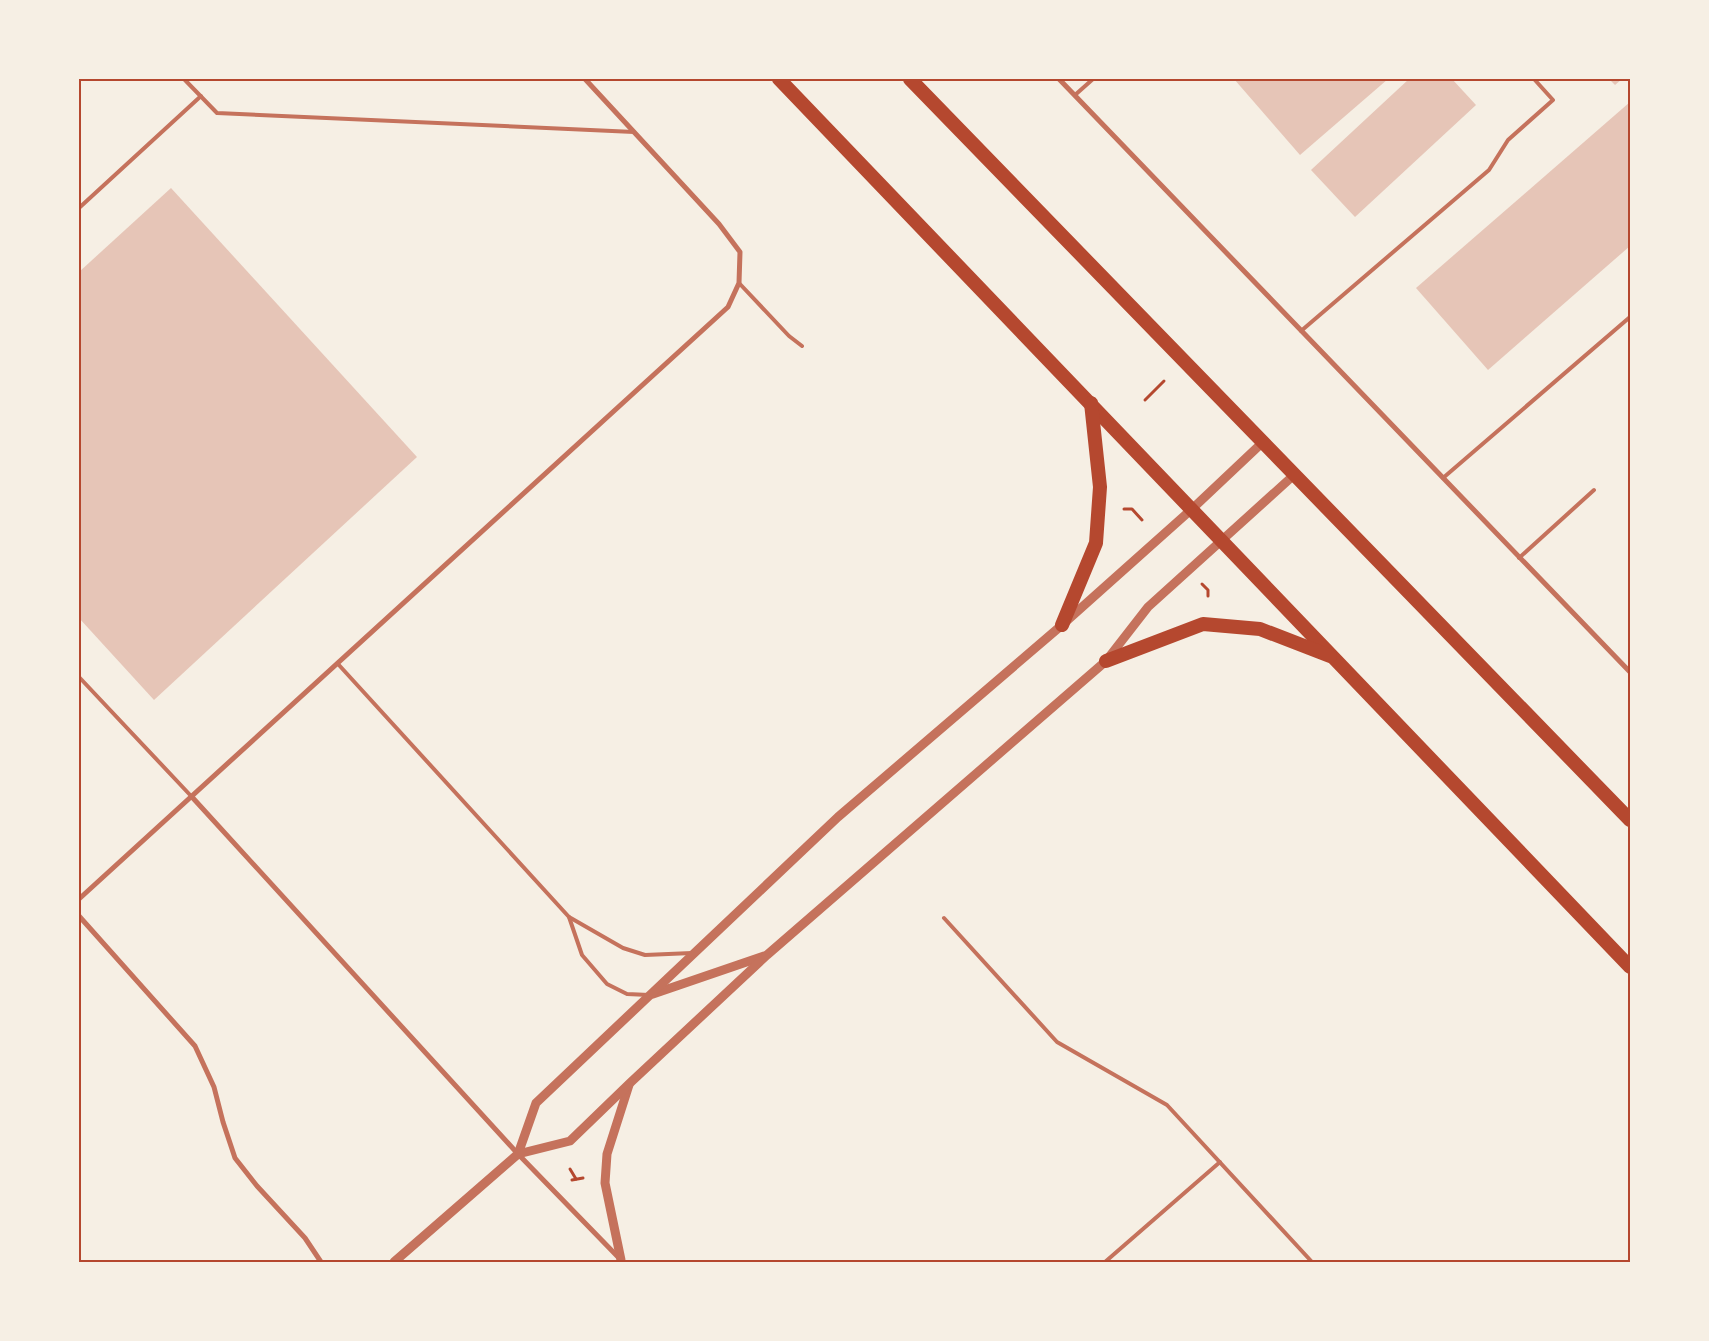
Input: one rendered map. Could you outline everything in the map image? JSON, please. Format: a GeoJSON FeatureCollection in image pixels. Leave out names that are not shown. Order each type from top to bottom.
{"type":"FeatureCollection","features":[{"type":"Feature","properties":{"kind":"highway"},"geometry":{"type":"LineString","coordinates":[[779,79],[1630,966]]}},
{"type":"Feature","properties":{"kind":"highway"},"geometry":{"type":"LineString","coordinates":[[910,79],[1630,820]]}},
{"type":"Feature","properties":{"kind":"highway"},"geometry":{"type":"LineString","coordinates":[[1062,625],[1096,543],[1100,487],[1091,403]]}},
{"type":"Feature","properties":{"kind":"highway"},"geometry":{"type":"LineString","coordinates":[[1106,661],[1203,624],[1260,629],[1334,657]]}},
{"type":"Feature","properties":{"kind":"street"},"geometry":{"type":"LineString","coordinates":[[79,899],[192,798],[728,307],[739,283],[740,252],[719,224],[585,79]]}},
{"type":"Feature","properties":{"kind":"street"},"geometry":{"type":"LineString","coordinates":[[1059,79],[1630,672]]}},
{"type":"Feature","properties":{"kind":"street"},"geometry":{"type":"LineString","coordinates":[[518,1154],[536,1103],[838,817],[1062,625],[1192,509],[1263,442]]}},
{"type":"Feature","properties":{"kind":"street"},"geometry":{"type":"LineString","coordinates":[[394,1262],[518,1154],[570,1141],[630,1082],[767,955],[1106,661],[1148,607],[1294,474]]}},
{"type":"Feature","properties":{"kind":"street"},"geometry":{"type":"LineString","coordinates":[[192,798],[518,1154],[622,1261]]}},
{"type":"Feature","properties":{"kind":"street"},"geometry":{"type":"LineString","coordinates":[[79,916],[195,1046],[214,1087],[235,1158],[257,1186],[305,1238],[321,1262]]}},
{"type":"Feature","properties":{"kind":"street"},"geometry":{"type":"LineString","coordinates":[[650,995],[767,955]]}},
{"type":"Feature","properties":{"kind":"street"},"geometry":{"type":"LineString","coordinates":[[622,1261],[605,1183],[607,1154],[630,1082]]}},
{"type":"Feature","properties":{"kind":"lane"},"geometry":{"type":"LineString","coordinates":[[184,79],[217,113],[634,132]]}},
{"type":"Feature","properties":{"kind":"lane"},"geometry":{"type":"LineString","coordinates":[[1075,96],[1093,79]]}},
{"type":"Feature","properties":{"kind":"lane"},"geometry":{"type":"LineString","coordinates":[[1301,331],[1489,170],[1508,140],[1553,100],[1534,79]]}},
{"type":"Feature","properties":{"kind":"lane"},"geometry":{"type":"LineString","coordinates":[[79,208],[201,96]]}},
{"type":"Feature","properties":{"kind":"lane"},"geometry":{"type":"LineString","coordinates":[[739,283],[789,336],[802,346]]}},
{"type":"Feature","properties":{"kind":"lane"},"geometry":{"type":"LineString","coordinates":[[1443,478],[1630,317]]}},
{"type":"Feature","properties":{"kind":"lane"},"geometry":{"type":"LineString","coordinates":[[1519,558],[1594,490]]}},
{"type":"Feature","properties":{"kind":"lane"},"geometry":{"type":"LineString","coordinates":[[338,664],[570,917],[623,948],[645,955],[694,953]]}},
{"type":"Feature","properties":{"kind":"lane"},"geometry":{"type":"LineString","coordinates":[[79,677],[192,798]]}},
{"type":"Feature","properties":{"kind":"lane"},"geometry":{"type":"LineString","coordinates":[[570,917],[582,955],[606,984],[627,994],[650,995]]}},
{"type":"Feature","properties":{"kind":"lane"},"geometry":{"type":"LineString","coordinates":[[944,918],[1057,1042],[1167,1105],[1312,1262]]}},
{"type":"Feature","properties":{"kind":"lane"},"geometry":{"type":"LineString","coordinates":[[1105,1262],[1220,1162]]}},
{"type":"Feature","properties":{"kind":"path"},"geometry":{"type":"LineString","coordinates":[[1145,400],[1164,381]]}},
{"type":"Feature","properties":{"kind":"path"},"geometry":{"type":"LineString","coordinates":[[1124,509],[1132,509],[1142,520]]}},
{"type":"Feature","properties":{"kind":"path"},"geometry":{"type":"LineString","coordinates":[[1200,582],[1208,590],[1208,596]]}},
{"type":"Feature","properties":{"kind":"path"},"geometry":{"type":"LineString","coordinates":[[570,1169],[576,1180]]}},
{"type":"Feature","properties":{"kind":"building"},"geometry":{"type":"Polygon","coordinates":[[[1234,79],[1388,79],[1300,155],[1234,79]]]}},
{"type":"Feature","properties":{"kind":"building"},"geometry":{"type":"Polygon","coordinates":[[[1409,79],[1452,79],[1476,105],[1355,217],[1311,170],[1409,79]]]}},
{"type":"Feature","properties":{"kind":"building"},"geometry":{"type":"Polygon","coordinates":[[[1609,79],[1622,79],[1615,85],[1609,79]]]}},
{"type":"Feature","properties":{"kind":"building"},"geometry":{"type":"Polygon","coordinates":[[[1630,102],[1630,246],[1488,370],[1416,288],[1630,102]]]}},
{"type":"Feature","properties":{"kind":"building"},"geometry":{"type":"Polygon","coordinates":[[[171,188],[417,457],[154,700],[79,618],[79,272],[171,188]]]}}]}
